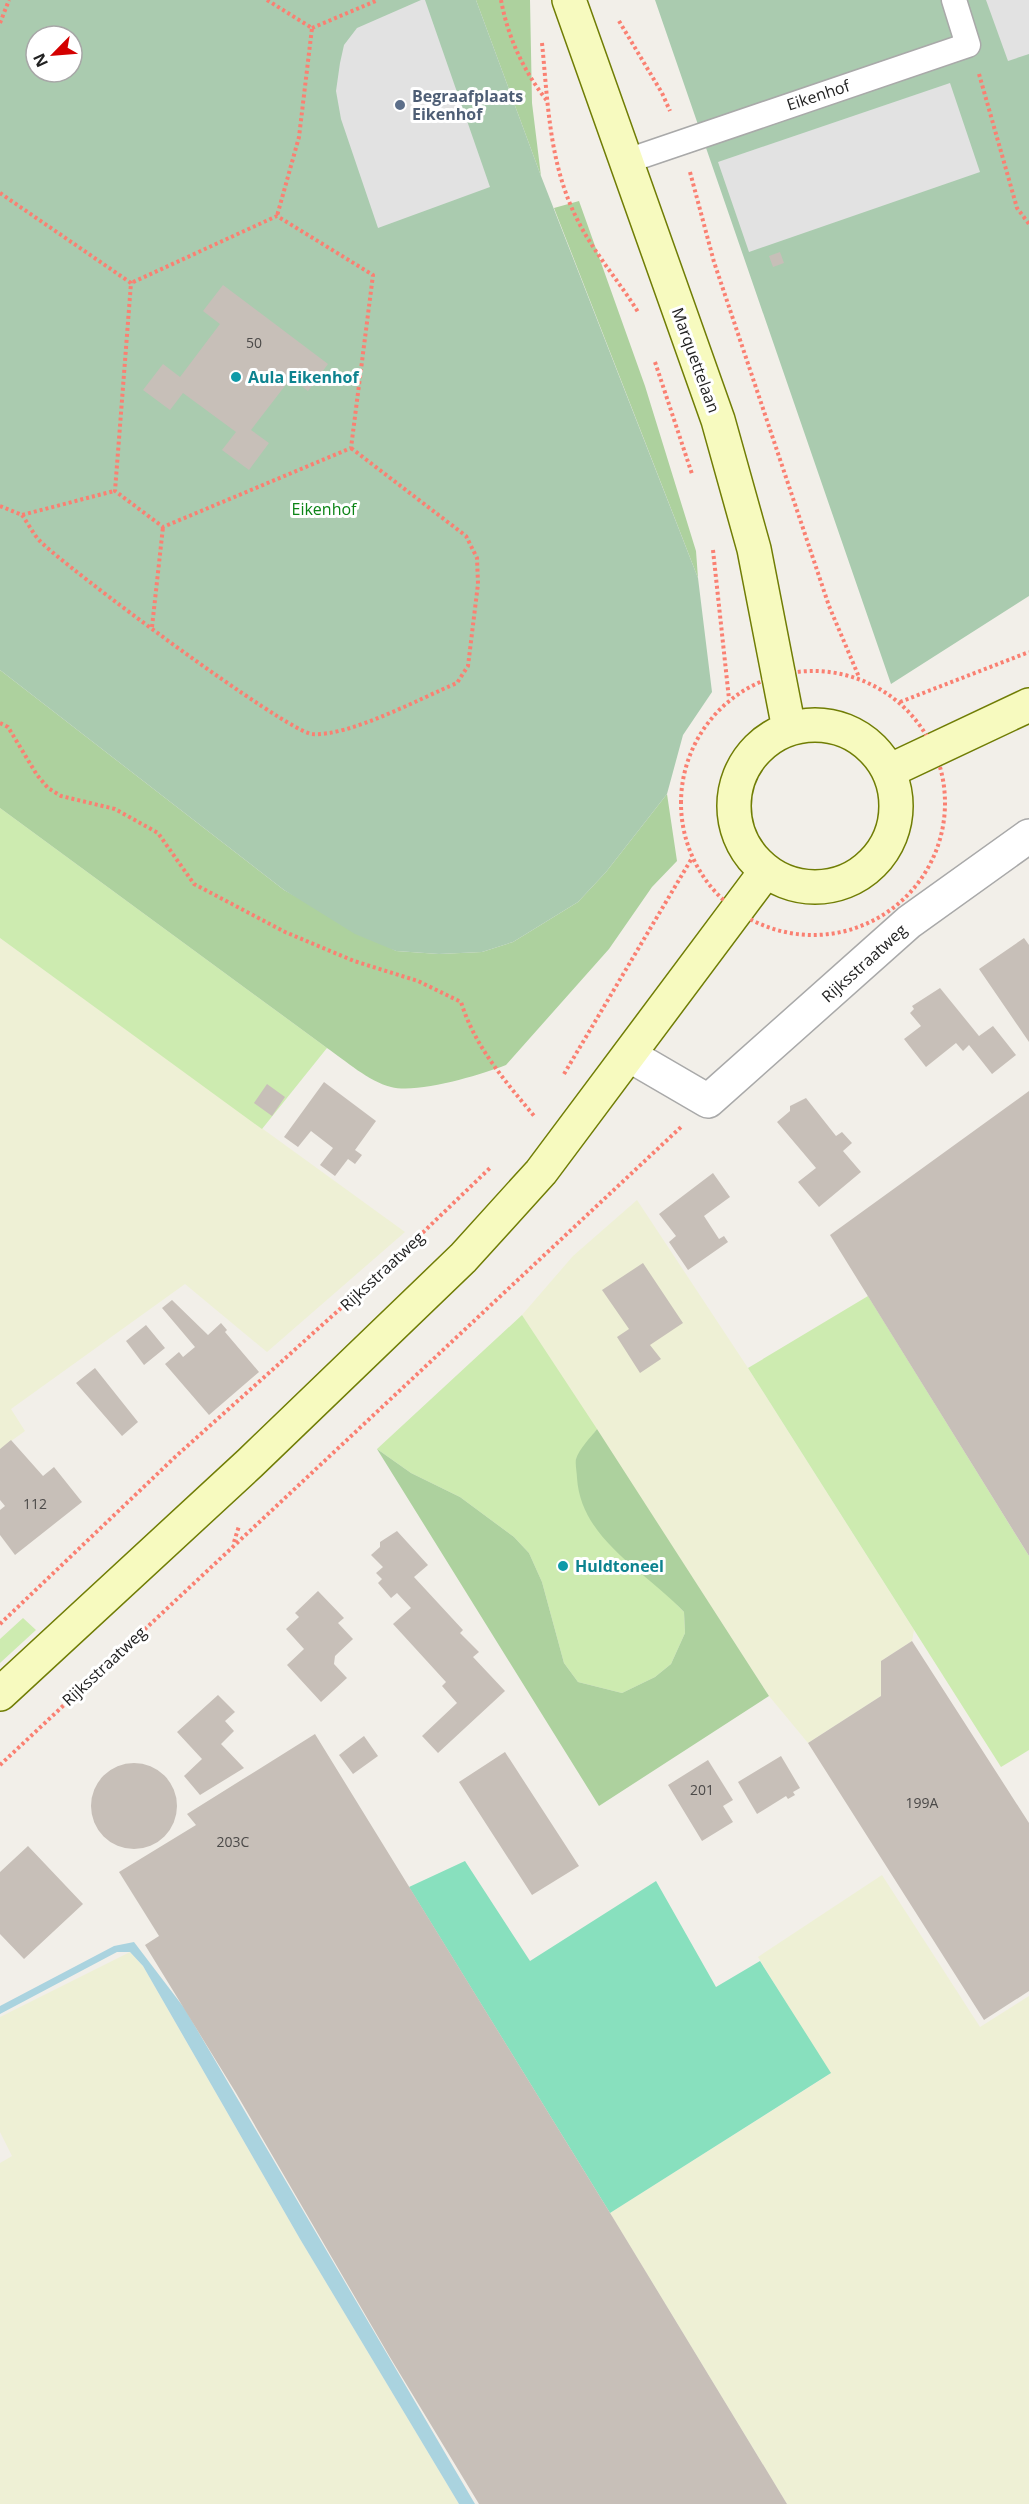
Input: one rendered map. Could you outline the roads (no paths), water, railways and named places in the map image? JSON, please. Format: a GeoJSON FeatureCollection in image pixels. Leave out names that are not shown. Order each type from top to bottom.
{"type":"FeatureCollection","features":[{"type":"Feature","properties":{"kind":"main road","name":"Marquettelaan"},"geometry":{"type":"LineString","coordinates":[[569,0],[624,162],[718,420],[754,549],[789,729]]}},
{"type":"Feature","properties":{"kind":"main road"},"geometry":{"type":"LineString","coordinates":[[889,771],[1029,705]]}},
{"type":"Feature","properties":{"kind":"main road"},"geometry":{"type":"LineString","coordinates":[[818,724],[847,731],[872,747],[889,771],[896,806],[888,842],[866,870],[834,886],[798,886],[766,872],[746,850],[735,822],[734,793],[744,765],[763,743],[789,729],[818,724]]}},
{"type":"Feature","properties":{"kind":"main road"},"geometry":{"type":"LineString","coordinates":[[0,1694],[243,1470],[448,1273],[541,1172],[766,872]]}},
{"type":"Feature","properties":{"kind":"street","name":"Rijksstraatweg"},"geometry":{"type":"LineString","coordinates":[[629,1055],[708,1101],[909,922],[1029,837]]}},
{"type":"Feature","properties":{"kind":"lane","name":"Eikenhof"},"geometry":{"type":"LineString","coordinates":[[624,162],[968,45],[954,0]]}},
{"type":"Feature","properties":{"kind":"water"},"geometry":{"type":"Polygon","coordinates":[[[134,1942],[185,2009],[475,2504],[459,2504],[300,2239],[143,1966],[130,1952],[117,1952],[0,2014],[0,2006],[114,1946],[134,1942]]]}},
{"type":"Feature","properties":{"kind":"place","name":"Begraafplaats Eikenhof"},"geometry":{"type":"Point","coordinates":[400,105]}},
{"type":"Feature","properties":{"kind":"place","name":"Aula Eikenhof"},"geometry":{"type":"Point","coordinates":[236,377]}},
{"type":"Feature","properties":{"kind":"place","name":"Huldtoneel"},"geometry":{"type":"Point","coordinates":[563,1566]}}]}
